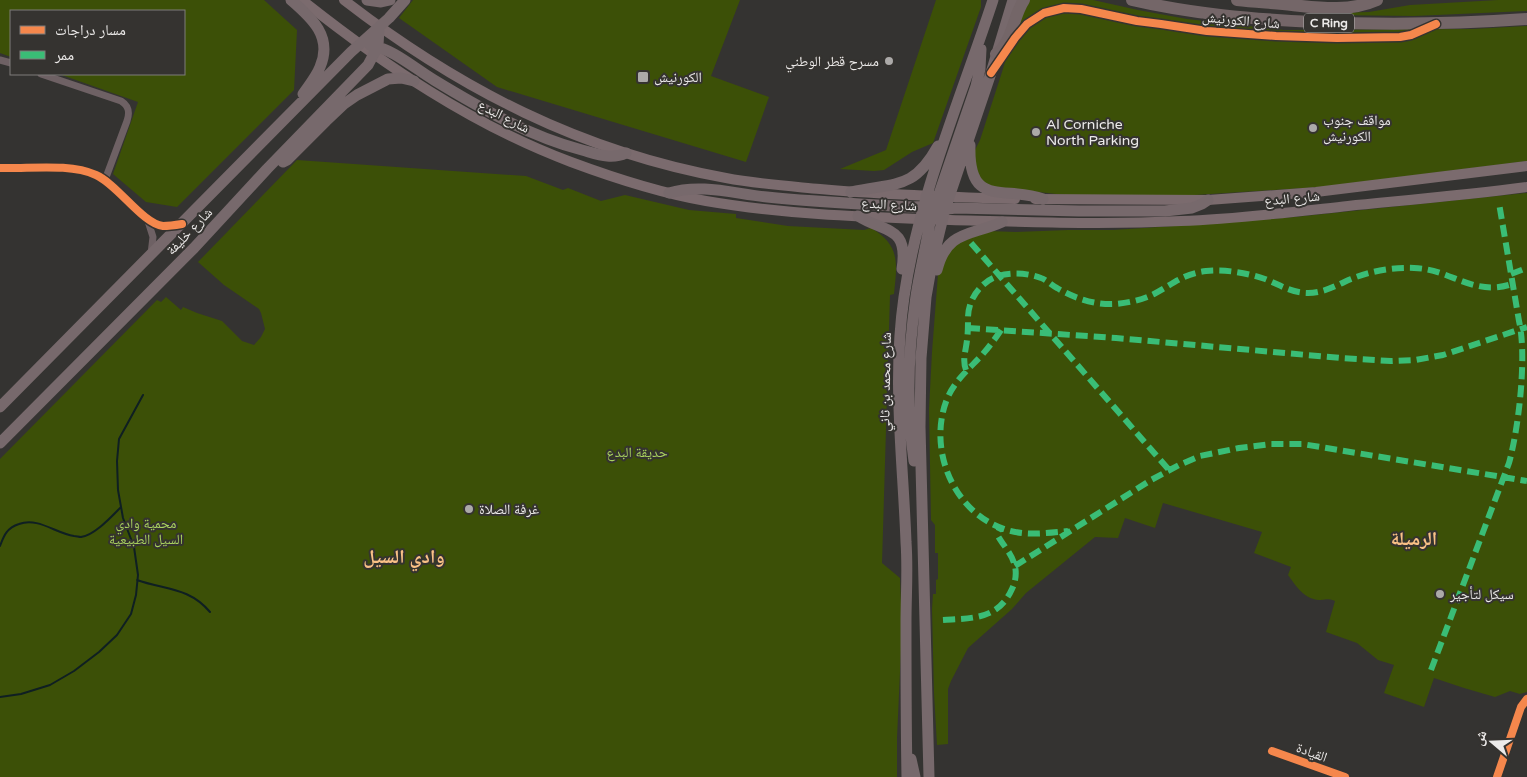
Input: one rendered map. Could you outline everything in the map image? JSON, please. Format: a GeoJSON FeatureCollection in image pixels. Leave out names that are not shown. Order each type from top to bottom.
{"type":"FeatureCollection","features":[{"type":"Feature","properties":{"kind":"highway"},"geometry":{"type":"LineString","coordinates":[[996,54],[1006,45],[1017,11],[1024,0]]}},
{"type":"Feature","properties":{"kind":"highway","name":"شارع الكورنيش"},"geometry":{"type":"LineString","coordinates":[[1132,0],[1242,18],[1338,23],[1436,24],[1527,19]]}},
{"type":"Feature","properties":{"kind":"highway"},"geometry":{"type":"LineString","coordinates":[[1237,0],[1309,7],[1346,8],[1364,5],[1377,0]]}},
{"type":"Feature","properties":{"kind":"main road"},"geometry":{"type":"LineString","coordinates":[[291,0],[317,26],[324,48],[321,65],[297,107]]}},
{"type":"Feature","properties":{"kind":"main road"},"geometry":{"type":"LineString","coordinates":[[302,0],[360,44],[376,51],[396,56],[484,109],[545,138],[608,157],[620,156],[626,153]]}},
{"type":"Feature","properties":{"kind":"main road","name":"شارع البدع"},"geometry":{"type":"LineString","coordinates":[[344,0],[379,27],[451,74],[511,107],[564,131],[626,153],[663,164],[726,178],[770,185],[851,192],[1002,222],[1110,224],[1183,221],[1318,210],[1527,187]]}},
{"type":"Feature","properties":{"kind":"main road"},"geometry":{"type":"LineString","coordinates":[[367,0],[381,2],[390,0]]}},
{"type":"Feature","properties":{"kind":"main road","name":"شارع خليفة"},"geometry":{"type":"LineString","coordinates":[[0,407],[405,0]]}},
{"type":"Feature","properties":{"kind":"main road"},"geometry":{"type":"LineString","coordinates":[[987,19],[988,0]]}},
{"type":"Feature","properties":{"kind":"main road","name":"شارع محمد بن ثاني"},"geometry":{"type":"LineString","coordinates":[[929,777],[926,612],[921,490],[920,358],[934,208],[948,127],[993,0]]}},
{"type":"Feature","properties":{"kind":"main road","name":"شارع محمد بن ثاني"},"geometry":{"type":"LineString","coordinates":[[907,777],[907,544],[898,417],[900,332],[904,297],[909,268],[934,208],[971,133],[1013,0]]}},
{"type":"Feature","properties":{"kind":"main road"},"geometry":{"type":"LineString","coordinates":[[376,51],[379,27]]}},
{"type":"Feature","properties":{"kind":"main road"},"geometry":{"type":"LineString","coordinates":[[921,490],[915,466],[910,428],[909,366],[916,295],[934,208],[976,86],[981,58],[980,40]]}},
{"type":"Feature","properties":{"kind":"main road","name":"شارع خليفة"},"geometry":{"type":"LineString","coordinates":[[0,443],[194,248],[368,65],[376,51]]}},
{"type":"Feature","properties":{"kind":"main road","name":"شارع البدع"},"geometry":{"type":"LineString","coordinates":[[376,51],[414,81],[452,105],[540,150],[611,176],[669,193],[765,210],[858,216],[1044,199],[1208,200],[1351,188],[1527,166]]}},
{"type":"Feature","properties":{"kind":"main road"},"geometry":{"type":"LineString","coordinates":[[268,169],[287,160],[338,110],[365,90],[388,78],[414,81]]}},
{"type":"Feature","properties":{"kind":"main road"},"geometry":{"type":"LineString","coordinates":[[851,192],[894,185],[916,175],[930,159],[948,127]]}},
{"type":"Feature","properties":{"kind":"main road"},"geometry":{"type":"LineString","coordinates":[[971,133],[970,166],[980,185],[997,193],[1024,194],[1044,199]]}},
{"type":"Feature","properties":{"kind":"main road"},"geometry":{"type":"LineString","coordinates":[[669,193],[681,189],[705,189],[767,197],[934,208],[1079,211],[1165,211],[1192,208],[1208,200]]}},
{"type":"Feature","properties":{"kind":"main road"},"geometry":{"type":"LineString","coordinates":[[858,216],[865,221],[890,230],[898,237],[904,254],[900,281],[900,288],[904,297]]}},
{"type":"Feature","properties":{"kind":"main road"},"geometry":{"type":"LineString","coordinates":[[926,297],[933,282],[940,258],[949,245],[964,235],[1002,222]]}},
{"type":"Feature","properties":{"kind":"main road"},"geometry":{"type":"LineString","coordinates":[[906,740],[915,777]]}},
{"type":"Feature","properties":{"kind":"street","name":"شارع الكورنيش"},"geometry":{"type":"LineString","coordinates":[[1044,13],[1057,9],[1071,8],[1137,21],[1207,31],[1338,38],[1400,37],[1411,35],[1436,24]]}},
{"type":"Feature","properties":{"kind":"street","name":"شارع محمد بن ثاني"},"geometry":{"type":"LineString","coordinates":[[991,73],[1023,28],[1034,18],[1044,13]]}},
{"type":"Feature","properties":{"kind":"street"},"geometry":{"type":"LineString","coordinates":[[44,75],[121,100],[126,104],[129,113],[128,121],[105,180]]}},
{"type":"Feature","properties":{"kind":"street"},"geometry":{"type":"LineString","coordinates":[[0,168],[75,169],[91,173],[105,180],[156,224],[163,226],[182,224]]}},
{"type":"Feature","properties":{"kind":"street"},"geometry":{"type":"LineString","coordinates":[[147,218],[153,237],[150,256]]}},
{"type":"Feature","properties":{"kind":"street"},"geometry":{"type":"LineString","coordinates":[[1497,777],[1521,707],[1527,699]]}},
{"type":"Feature","properties":{"kind":"street","name":"القيادة"},"geometry":{"type":"LineString","coordinates":[[1272,751],[1345,777]]}},
{"type":"Feature","properties":{"kind":"green space"},"geometry":{"type":"Polygon","coordinates":[[[0,0],[264,0],[297,30],[294,90],[177,207],[146,202],[113,174],[138,102],[62,75],[185,75],[185,10],[10,10],[10,57],[0,53],[0,0]]]}},
{"type":"Feature","properties":{"kind":"green space"},"geometry":{"type":"Polygon","coordinates":[[[413,0],[740,0],[711,76],[769,97],[746,162],[497,87],[399,18],[413,0]]]}},
{"type":"Feature","properties":{"kind":"green space"},"geometry":{"type":"Polygon","coordinates":[[[936,0],[981,0],[981,7],[933,143],[912,152],[884,170],[840,169],[886,150],[936,0]]]}},
{"type":"Feature","properties":{"kind":"green space"},"geometry":{"type":"Polygon","coordinates":[[[1030,0],[1093,0],[1187,19],[1284,30],[1473,29],[1527,26],[1527,161],[1320,187],[1195,195],[1065,195],[995,189],[977,177],[974,152],[980,140],[1016,25],[1030,0]]]}},
{"type":"Feature","properties":{"kind":"green space"},"geometry":{"type":"Polygon","coordinates":[[[1527,0],[1527,11],[1414,16],[1332,15],[1335,13],[1369,12],[1410,5],[1527,0]]]}},
{"type":"Feature","properties":{"kind":"green space","name":"حديقة البدع"},"geometry":{"type":"Polygon","coordinates":[[[297,160],[526,176],[563,190],[568,188],[601,201],[625,195],[689,210],[736,214],[736,218],[788,226],[864,230],[871,228],[888,241],[895,256],[896,274],[894,294],[890,295],[882,563],[900,578],[902,628],[897,777],[0,777],[0,459],[157,300],[161,302],[166,297],[181,310],[183,307],[222,321],[242,341],[254,345],[265,329],[259,309],[224,285],[198,262],[297,160]]]}},
{"type":"Feature","properties":{"kind":"green space"},"geometry":{"type":"Polygon","coordinates":[[[1527,193],[1527,692],[1520,694],[1510,691],[1495,697],[1434,678],[1424,707],[1384,693],[1394,665],[1378,660],[1357,643],[1326,632],[1335,601],[1314,599],[1305,595],[1288,575],[1291,567],[1254,553],[1262,532],[1163,503],[1155,528],[1125,518],[1118,538],[1095,537],[1026,593],[1012,609],[968,648],[948,689],[948,744],[937,745],[932,609],[933,594],[936,594],[936,580],[938,579],[938,553],[935,553],[935,525],[931,520],[929,409],[938,274],[952,246],[987,231],[1113,230],[1175,226],[1295,217],[1527,193]]]}},
{"type":"Feature","properties":{"kind":"waterway"},"geometry":{"type":"LineString","coordinates":[[0,697],[21,694],[50,685],[74,671],[117,635],[131,614],[136,595],[138,575],[134,547],[123,518],[118,490],[117,461],[119,439],[143,395]]}},
{"type":"Feature","properties":{"kind":"waterway"},"geometry":{"type":"LineString","coordinates":[[0,546],[9,530],[26,522],[40,524],[74,536],[86,536],[103,525],[121,507]]}},
{"type":"Feature","properties":{"kind":"waterway"},"geometry":{"type":"LineString","coordinates":[[137,580],[176,590],[194,598],[210,612]]}},
{"type":"Feature","properties":{"kind":"marked path"},"geometry":{"type":"LineString","coordinates":[[1431,670],[1509,463],[1519,411],[1522,371],[1521,335],[1499,203]]}},
{"type":"Feature","properties":{"kind":"marked path"},"geometry":{"type":"LineString","coordinates":[[971,243],[1169,470]]}},
{"type":"Feature","properties":{"kind":"marked path"},"geometry":{"type":"LineString","coordinates":[[966,370],[964,359],[971,301],[978,290],[987,282],[1001,275],[1026,274],[1034,276],[1077,298],[1107,304],[1140,300],[1184,277],[1206,271],[1228,271],[1251,275],[1302,293],[1314,293],[1366,274],[1398,268],[1427,270],[1485,287],[1512,284]]}},
{"type":"Feature","properties":{"kind":"marked path"},"geometry":{"type":"LineString","coordinates":[[1511,274],[1527,268]]}},
{"type":"Feature","properties":{"kind":"marked path"},"geometry":{"type":"LineString","coordinates":[[968,328],[1116,338],[1391,361],[1415,360],[1443,355],[1527,327]]}},
{"type":"Feature","properties":{"kind":"marked path"},"geometry":{"type":"LineString","coordinates":[[1001,330],[985,352],[958,380],[950,392],[942,419],[940,439],[943,459],[959,495],[972,510],[988,522],[1007,530],[1022,533],[1038,534],[1068,531]]}},
{"type":"Feature","properties":{"kind":"marked path"},"geometry":{"type":"LineString","coordinates":[[1015,566],[1151,480],[1179,465],[1200,456],[1239,448],[1271,444],[1302,444],[1527,481]]}},
{"type":"Feature","properties":{"kind":"marked path"},"geometry":{"type":"LineString","coordinates":[[943,620],[964,619],[983,615],[992,612],[1006,599],[1012,589],[1016,569],[1011,556],[998,536],[1000,528]]}},
{"type":"Feature","properties":{"kind":"cycle path"},"geometry":{"type":"LineString","coordinates":[[991,73],[1027,24],[1044,13],[1064,8],[1081,9],[1137,21],[1207,31],[1276,36],[1337,38],[1400,37],[1411,35],[1436,24]]}},
{"type":"Feature","properties":{"kind":"cycle path"},"geometry":{"type":"LineString","coordinates":[[0,168],[49,167],[85,171],[96,175],[113,186],[155,224],[163,226],[182,224]]}},
{"type":"Feature","properties":{"kind":"cycle path"},"geometry":{"type":"LineString","coordinates":[[1497,777],[1521,707],[1527,699]]}},
{"type":"Feature","properties":{"kind":"cycle path"},"geometry":{"type":"LineString","coordinates":[[1272,751],[1345,777]]}},
{"type":"Feature","properties":{"kind":"place","name":"مسرح قطر الوطني"},"geometry":{"type":"Point","coordinates":[889,61]}},
{"type":"Feature","properties":{"kind":"place","name":"الكورنيش"},"geometry":{"type":"Point","coordinates":[643,77]}},
{"type":"Feature","properties":{"kind":"place","name":"مواقف جنوب الكورنيش"},"geometry":{"type":"Point","coordinates":[1313,128]}},
{"type":"Feature","properties":{"kind":"place","name":"Al Corniche North Parking"},"geometry":{"type":"Point","coordinates":[1036,132]}},
{"type":"Feature","properties":{"kind":"place","name":"غرفة الصلاة"},"geometry":{"type":"Point","coordinates":[469,509]}},
{"type":"Feature","properties":{"kind":"place","name":"سيكل لتأجير"},"geometry":{"type":"Point","coordinates":[1440,594]}},
{"type":"Feature","properties":{"kind":"district","name":"الرميلة"},"geometry":{"type":"Point","coordinates":[1414,538]}},
{"type":"Feature","properties":{"kind":"district","name":"وادي السيل"},"geometry":{"type":"Point","coordinates":[404,556]}},
{"type":"Feature","properties":{"kind":"park label","name":"محمية وادي السيل الطبيعية"},"geometry":{"type":"Point","coordinates":[146,532]}}]}
